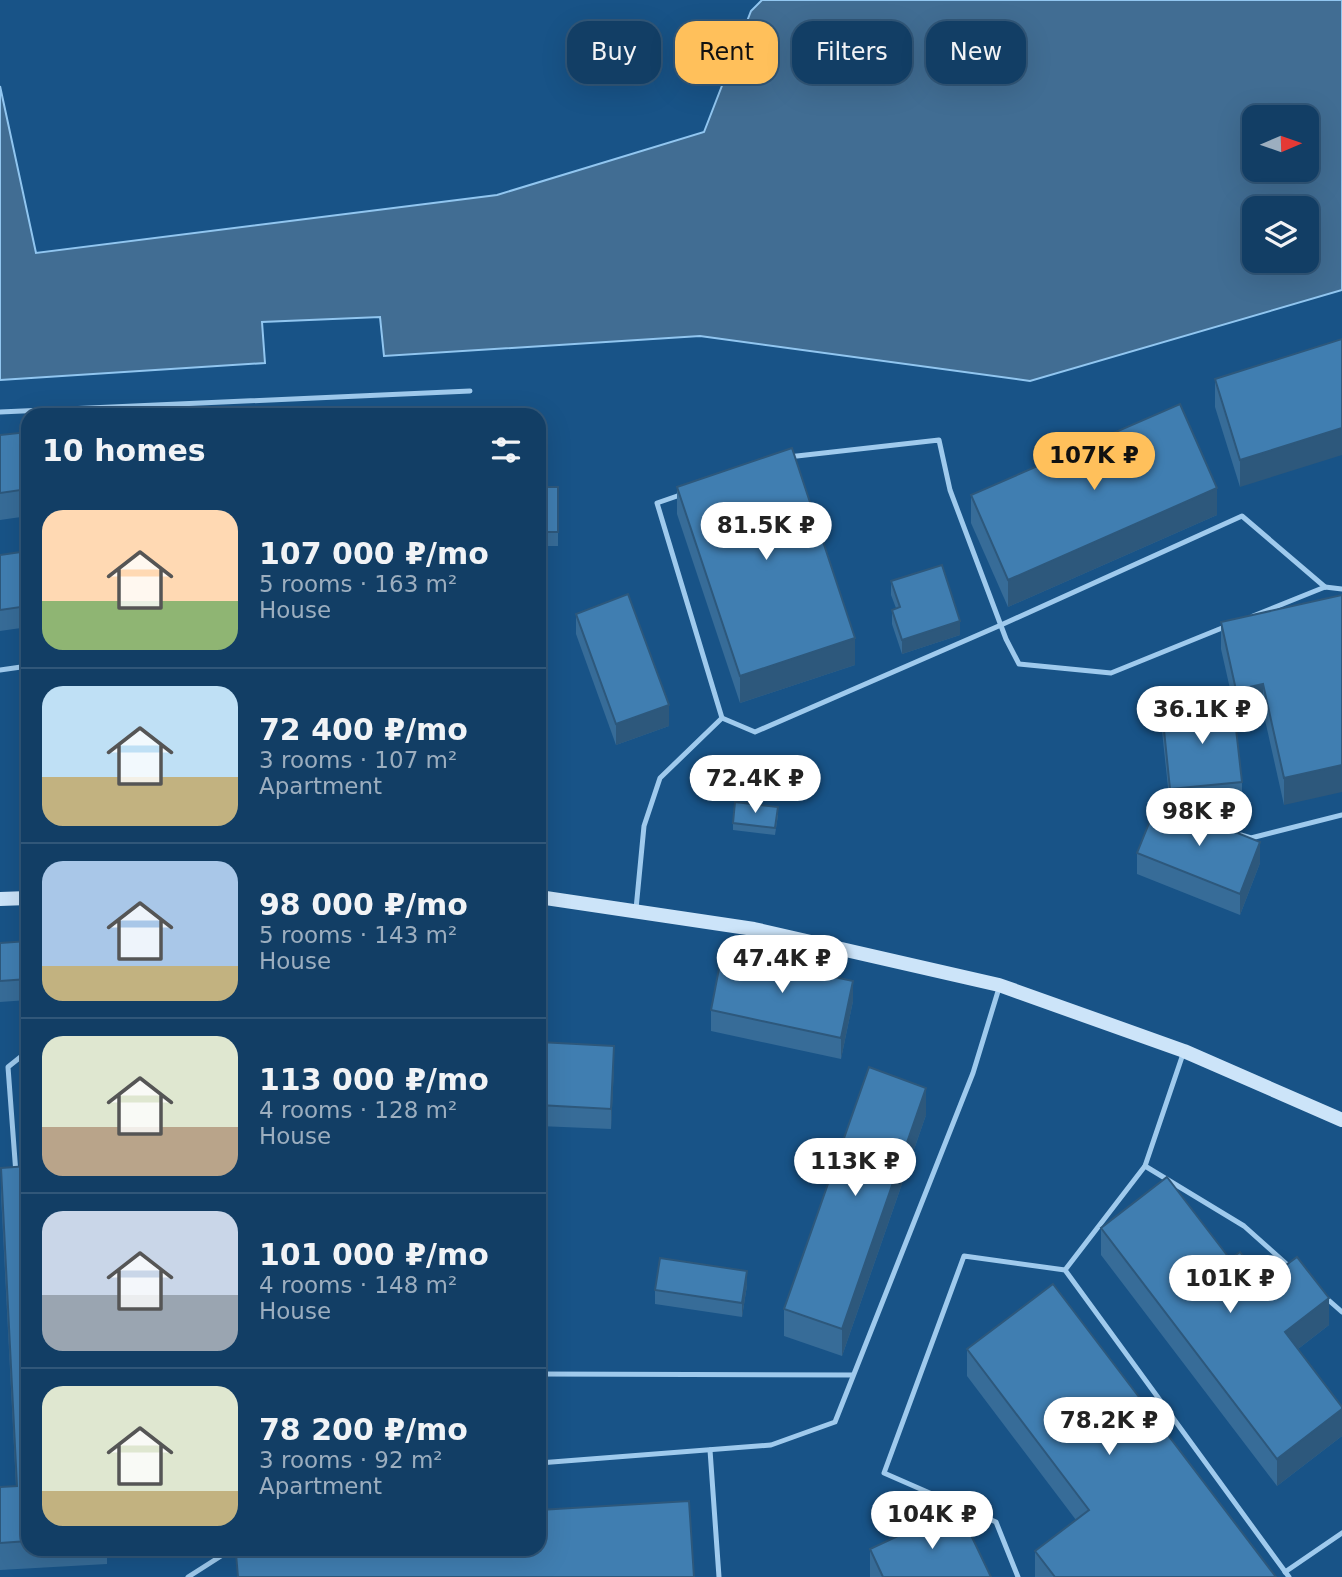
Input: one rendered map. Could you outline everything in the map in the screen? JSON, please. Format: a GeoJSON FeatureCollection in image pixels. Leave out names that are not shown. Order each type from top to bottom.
{"type":"FeatureCollection","features":[{"type":"Feature","properties":{"kind":"street"},"geometry":{"type":"LineString","coordinates":[[0,899],[21,898]]}},
{"type":"Feature","properties":{"kind":"street"},"geometry":{"type":"LineString","coordinates":[[546,898],[754,929],[999,985],[1184,1051],[1342,1121]]}},
{"type":"Feature","properties":{"kind":"lane"},"geometry":{"type":"LineString","coordinates":[[98,408],[470,391]]}},
{"type":"Feature","properties":{"kind":"lane"},"geometry":{"type":"LineString","coordinates":[[0,412],[21,411]]}},
{"type":"Feature","properties":{"kind":"lane"},"geometry":{"type":"LineString","coordinates":[[783,458],[940,440],[950,490],[1001,625],[1019,664],[1111,673],[1237,622]]}},
{"type":"Feature","properties":{"kind":"lane"},"geometry":{"type":"LineString","coordinates":[[695,489],[657,503],[722,718]]}},
{"type":"Feature","properties":{"kind":"lane"},"geometry":{"type":"LineString","coordinates":[[722,718],[755,732],[1242,516],[1325,587]]}},
{"type":"Feature","properties":{"kind":"lane"},"geometry":{"type":"LineString","coordinates":[[1250,617],[1325,587],[1342,589]]}},
{"type":"Feature","properties":{"kind":"lane"},"geometry":{"type":"LineString","coordinates":[[0,670],[21,667]]}},
{"type":"Feature","properties":{"kind":"lane"},"geometry":{"type":"LineString","coordinates":[[636,911],[644,826],[660,778],[722,718]]}},
{"type":"Feature","properties":{"kind":"lane"},"geometry":{"type":"LineString","coordinates":[[1239,835],[1251,838],[1342,815]]}},
{"type":"Feature","properties":{"kind":"lane"},"geometry":{"type":"LineString","coordinates":[[546,1462],[771,1445],[835,1422],[973,1073],[999,985]]}},
{"type":"Feature","properties":{"kind":"lane"},"geometry":{"type":"LineString","coordinates":[[1065,1270],[1145,1166],[1184,1051]]}},
{"type":"Feature","properties":{"kind":"lane"},"geometry":{"type":"LineString","coordinates":[[17,1181],[8,1068],[21,1057]]}},
{"type":"Feature","properties":{"kind":"lane"},"geometry":{"type":"LineString","coordinates":[[1145,1166],[1244,1226],[1293,1269]]}},
{"type":"Feature","properties":{"kind":"lane"},"geometry":{"type":"LineString","coordinates":[[1018,1577],[996,1522],[884,1473],[964,1256],[1065,1270],[1287,1575],[1342,1533]]}},
{"type":"Feature","properties":{"kind":"lane"},"geometry":{"type":"LineString","coordinates":[[1322,1295],[1342,1312]]}},
{"type":"Feature","properties":{"kind":"lane"},"geometry":{"type":"LineString","coordinates":[[546,1374],[853,1375]]}},
{"type":"Feature","properties":{"kind":"lane"},"geometry":{"type":"LineString","coordinates":[[710,1450],[719,1577]]}},
{"type":"Feature","properties":{"kind":"lane"},"geometry":{"type":"LineString","coordinates":[[188,1577],[221,1556]]}},
{"type":"Feature","properties":{"kind":"water"},"geometry":{"type":"Polygon","coordinates":[[[762,0],[1342,0],[1342,290],[1030,381],[700,336],[384,356],[380,317],[262,322],[265,363],[0,380],[0,86],[36,253],[497,195],[704,132],[723,84],[778,84],[778,21],[747,21],[751,11],[762,0]]]}},
{"type":"Feature","properties":{"kind":"building"},"geometry":{"type":"Polygon","coordinates":[[[1342,339],[1342,428],[1240,460],[1215,379],[1342,339]]]}},
{"type":"Feature","properties":{"kind":"building"},"geometry":{"type":"Polygon","coordinates":[[[1180,404],[1217,488],[1008,580],[971,495],[1180,404]]]}},
{"type":"Feature","properties":{"kind":"building"},"geometry":{"type":"Polygon","coordinates":[[[21,433],[21,490],[0,493],[0,435],[21,433]]]}},
{"type":"Feature","properties":{"kind":"building"},"geometry":{"type":"Polygon","coordinates":[[[792,448],[855,638],[740,676],[677,487],[792,448]]]}},
{"type":"Feature","properties":{"kind":"building"},"geometry":{"type":"Polygon","coordinates":[[[546,487],[558,487],[558,532],[546,532],[546,487]]]}},
{"type":"Feature","properties":{"kind":"building"},"geometry":{"type":"Polygon","coordinates":[[[21,552],[21,607],[0,610],[0,555],[21,552]]]}},
{"type":"Feature","properties":{"kind":"building"},"geometry":{"type":"Polygon","coordinates":[[[942,565],[960,621],[902,640],[892,610],[900,607],[891,581],[942,565]]]}},
{"type":"Feature","properties":{"kind":"building"},"geometry":{"type":"Polygon","coordinates":[[[628,594],[669,705],[616,724],[576,614],[628,594]]]}},
{"type":"Feature","properties":{"kind":"building"},"geometry":{"type":"Polygon","coordinates":[[[1342,595],[1342,765],[1284,778],[1263,684],[1236,690],[1221,622],[1342,595]]]}},
{"type":"Feature","properties":{"kind":"building"},"geometry":{"type":"Polygon","coordinates":[[[1233,702],[1242,782],[1170,789],[1162,710],[1233,702]]]}},
{"type":"Feature","properties":{"kind":"building"},"geometry":{"type":"Polygon","coordinates":[[[1158,801],[1260,842],[1240,894],[1137,853],[1158,801]]]}},
{"type":"Feature","properties":{"kind":"building"},"geometry":{"type":"Polygon","coordinates":[[[735,802],[778,807],[775,828],[733,823],[735,802]]]}},
{"type":"Feature","properties":{"kind":"building"},"geometry":{"type":"Polygon","coordinates":[[[21,942],[21,980],[0,981],[0,943],[21,942]]]}},
{"type":"Feature","properties":{"kind":"building"},"geometry":{"type":"Polygon","coordinates":[[[722,953],[853,981],[841,1038],[711,1010],[722,953]]]}},
{"type":"Feature","properties":{"kind":"building"},"geometry":{"type":"Polygon","coordinates":[[[546,1042],[614,1046],[611,1109],[546,1105],[546,1042]]]}},
{"type":"Feature","properties":{"kind":"building"},"geometry":{"type":"Polygon","coordinates":[[[869,1067],[926,1088],[842,1329],[784,1309],[869,1067]]]}},
{"type":"Feature","properties":{"kind":"building"},"geometry":{"type":"Polygon","coordinates":[[[21,1167],[21,1542],[0,1543],[0,1487],[17,1486],[1,1168],[21,1167]]]}},
{"type":"Feature","properties":{"kind":"building"},"geometry":{"type":"Polygon","coordinates":[[[1167,1177],[1230,1259],[1240,1252],[1263,1282],[1297,1257],[1329,1298],[1285,1332],[1342,1409],[1277,1459],[1101,1228],[1167,1177]]]}},
{"type":"Feature","properties":{"kind":"building"},"geometry":{"type":"Polygon","coordinates":[[[660,1258],[747,1271],[742,1303],[655,1290],[660,1258]]]}},
{"type":"Feature","properties":{"kind":"building"},"geometry":{"type":"Polygon","coordinates":[[[1053,1284],[1276,1577],[1055,1577],[1035,1551],[1089,1510],[967,1349],[1053,1284]]]}},
{"type":"Feature","properties":{"kind":"building"},"geometry":{"type":"Polygon","coordinates":[[[689,1501],[694,1577],[238,1577],[236,1556],[546,1556],[546,1510],[689,1501]]]}},
{"type":"Feature","properties":{"kind":"building"},"geometry":{"type":"Polygon","coordinates":[[[958,1508],[991,1577],[883,1577],[870,1549],[958,1508]]]}}]}
